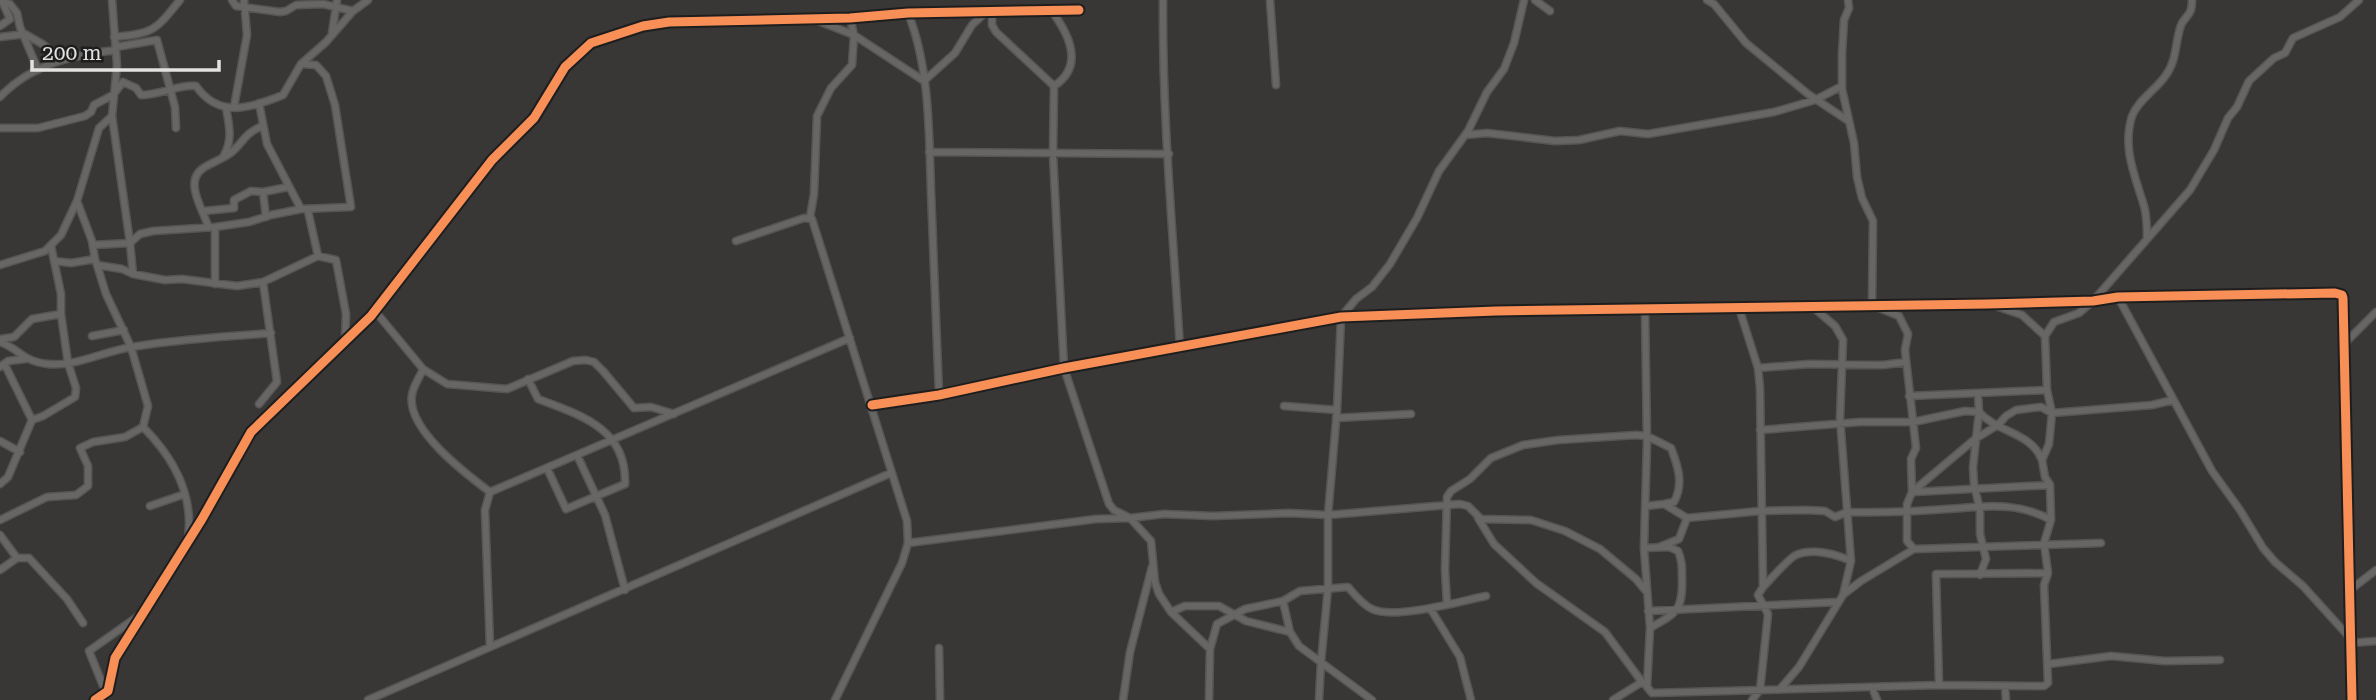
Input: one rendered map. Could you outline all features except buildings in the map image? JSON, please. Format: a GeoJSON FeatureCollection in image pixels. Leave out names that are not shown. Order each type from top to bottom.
{"type":"FeatureCollection","features":[{"type":"Feature","properties":{"kind":"street"},"geometry":{"type":"LineString","coordinates":[[112,0],[117,75],[111,116],[130,243],[132,274]]}},
{"type":"Feature","properties":{"kind":"street"},"geometry":{"type":"LineString","coordinates":[[114,37],[146,34],[158,27],[180,0]]}},
{"type":"Feature","properties":{"kind":"street"},"geometry":{"type":"LineString","coordinates":[[232,0],[236,6],[279,12],[296,5],[323,4],[336,4],[353,11]]}},
{"type":"Feature","properties":{"kind":"street"},"geometry":{"type":"LineString","coordinates":[[234,107],[247,35],[244,0]]}},
{"type":"Feature","properties":{"kind":"street"},"geometry":{"type":"LineString","coordinates":[[0,128],[38,128],[85,116],[91,112],[94,105],[113,95],[123,82],[136,88],[141,95],[196,86],[204,98],[226,108],[247,107],[283,95],[301,64],[353,11],[368,0]]}},
{"type":"Feature","properties":{"kind":"street"},"geometry":{"type":"LineString","coordinates":[[1163,0],[1162,79],[1180,349]]}},
{"type":"Feature","properties":{"kind":"street"},"geometry":{"type":"LineString","coordinates":[[1270,0],[1276,85]]}},
{"type":"Feature","properties":{"kind":"street"},"geometry":{"type":"LineString","coordinates":[[1320,700],[1328,588],[1328,515],[1337,410],[1341,317],[1356,299],[1372,287],[1390,264],[1417,218],[1439,171],[1465,135],[1487,92],[1509,59],[1524,0]]}},
{"type":"Feature","properties":{"kind":"street"},"geometry":{"type":"LineString","coordinates":[[1535,0],[1550,11]]}},
{"type":"Feature","properties":{"kind":"street"},"geometry":{"type":"LineString","coordinates":[[1707,0],[1714,4],[1746,43],[1815,100],[1848,122]]}},
{"type":"Feature","properties":{"kind":"street"},"geometry":{"type":"LineString","coordinates":[[1848,0],[1849,8],[1844,20],[1842,86],[1854,143],[1857,177],[1862,198],[1873,221],[1872,305]]}},
{"type":"Feature","properties":{"kind":"street"},"geometry":{"type":"LineString","coordinates":[[2147,238],[2145,209],[2129,151],[2129,130],[2133,113],[2167,74],[2176,54],[2182,23],[2189,18],[2192,0]]}},
{"type":"Feature","properties":{"kind":"street"},"geometry":{"type":"LineString","coordinates":[[2042,460],[2049,444],[2052,414],[2047,390],[2045,336],[2054,322],[2079,313],[2093,301],[2190,190],[2249,81],[2274,58],[2285,53],[2293,38],[2340,18],[2359,0]]}},
{"type":"Feature","properties":{"kind":"street"},"geometry":{"type":"LineString","coordinates":[[0,26],[10,19],[2,1]]}},
{"type":"Feature","properties":{"kind":"street"},"geometry":{"type":"LineString","coordinates":[[2,1],[10,4],[17,13],[20,27],[38,69]]}},
{"type":"Feature","properties":{"kind":"street"},"geometry":{"type":"LineString","coordinates":[[331,35],[336,4]]}},
{"type":"Feature","properties":{"kind":"street"},"geometry":{"type":"LineString","coordinates":[[1051,10],[1063,26],[1072,51],[1071,65],[1064,79],[1054,86]]}},
{"type":"Feature","properties":{"kind":"street"},"geometry":{"type":"LineString","coordinates":[[95,700],[106,693],[115,658],[231,470],[251,432],[375,311],[479,176],[534,118],[565,67],[591,43],[643,26],[669,22],[1079,10]]}},
{"type":"Feature","properties":{"kind":"street"},"geometry":{"type":"LineString","coordinates":[[924,81],[955,53],[972,25],[989,12]]}},
{"type":"Feature","properties":{"kind":"street"},"geometry":{"type":"LineString","coordinates":[[989,12],[996,32],[1054,86],[1053,155],[1064,368],[1109,504],[1151,541],[1157,589],[1171,612],[1210,649]]}},
{"type":"Feature","properties":{"kind":"street"},"geometry":{"type":"LineString","coordinates":[[908,13],[916,32],[924,81],[939,395]]}},
{"type":"Feature","properties":{"kind":"street"},"geometry":{"type":"LineString","coordinates":[[811,18],[854,35],[924,81]]}},
{"type":"Feature","properties":{"kind":"street"},"geometry":{"type":"LineString","coordinates":[[835,700],[902,563],[908,543],[907,521],[810,217],[814,194],[817,116],[831,88],[852,65],[854,35],[850,18]]}},
{"type":"Feature","properties":{"kind":"street"},"geometry":{"type":"LineString","coordinates":[[0,37],[24,34],[62,59]]}},
{"type":"Feature","properties":{"kind":"street"},"geometry":{"type":"LineString","coordinates":[[0,97],[19,80],[62,59],[157,40],[174,107],[176,128]]}},
{"type":"Feature","properties":{"kind":"street"},"geometry":{"type":"LineString","coordinates":[[93,244],[130,243],[140,234],[153,231],[212,227],[304,210],[351,207],[335,105],[326,76],[316,65],[301,64]]}},
{"type":"Feature","properties":{"kind":"street"},"geometry":{"type":"LineString","coordinates":[[1465,135],[1487,132],[1555,141],[1579,140],[1620,131],[1648,134],[1774,112],[1815,100],[1842,86]]}},
{"type":"Feature","properties":{"kind":"street"},"geometry":{"type":"LineString","coordinates":[[259,103],[262,126],[270,152],[288,187],[304,210],[318,256]]}},
{"type":"Feature","properties":{"kind":"street"},"geometry":{"type":"LineString","coordinates":[[215,284],[212,227],[196,194],[196,176],[203,167],[220,161],[228,148],[230,134],[226,108]]}},
{"type":"Feature","properties":{"kind":"street"},"geometry":{"type":"LineString","coordinates":[[0,265],[45,251],[61,235],[77,201],[99,128],[111,116]]}},
{"type":"Feature","properties":{"kind":"street"},"geometry":{"type":"LineString","coordinates":[[223,156],[233,151],[244,136],[262,126]]}},
{"type":"Feature","properties":{"kind":"street"},"geometry":{"type":"LineString","coordinates":[[929,152],[1169,154]]}},
{"type":"Feature","properties":{"kind":"street"},"geometry":{"type":"LineString","coordinates":[[204,211],[234,208],[234,200],[251,191],[263,192],[288,187]]}},
{"type":"Feature","properties":{"kind":"street"},"geometry":{"type":"LineString","coordinates":[[263,192],[266,217]]}},
{"type":"Feature","properties":{"kind":"street"},"geometry":{"type":"LineString","coordinates":[[0,520],[47,497],[76,495],[88,486],[88,466],[80,448],[93,442],[125,437],[143,427],[148,406],[131,347],[106,294],[93,244],[77,201]]}},
{"type":"Feature","properties":{"kind":"street"},"geometry":{"type":"LineString","coordinates":[[736,241],[810,217]]}},
{"type":"Feature","properties":{"kind":"street"},"geometry":{"type":"LineString","coordinates":[[32,419],[43,416],[75,397],[76,388],[68,363],[61,294],[51,246]]}},
{"type":"Feature","properties":{"kind":"street"},"geometry":{"type":"LineString","coordinates":[[54,261],[96,262],[132,274],[165,280],[183,279],[237,286],[263,282],[318,256],[336,260],[346,314],[345,341]]}},
{"type":"Feature","properties":{"kind":"street"},"geometry":{"type":"LineString","coordinates":[[260,404],[277,382],[263,282]]}},
{"type":"Feature","properties":{"kind":"street"},"geometry":{"type":"LineString","coordinates":[[872,405],[939,395],[1064,368],[1180,349],[1341,317],[1987,304],[2093,301],[2118,297],[2335,293],[2343,298],[2353,700]]}},
{"type":"Feature","properties":{"kind":"street"},"geometry":{"type":"LineString","coordinates":[[2118,297],[2212,471],[2263,548],[2303,586],[2351,641],[2376,641]]}},
{"type":"Feature","properties":{"kind":"street"},"geometry":{"type":"LineString","coordinates":[[1987,304],[2022,315],[2045,336]]}},
{"type":"Feature","properties":{"kind":"street"},"geometry":{"type":"LineString","coordinates":[[1872,305],[1899,316],[1908,334],[1906,362],[1916,448],[1911,459],[1912,492],[1907,510],[1907,541],[1914,549]]}},
{"type":"Feature","properties":{"kind":"street"},"geometry":{"type":"LineString","coordinates":[[1813,307],[1840,332],[1843,340],[1840,425],[1851,561],[1843,595]]}},
{"type":"Feature","properties":{"kind":"street"},"geometry":{"type":"LineString","coordinates":[[1739,308],[1758,368],[1763,587]]}},
{"type":"Feature","properties":{"kind":"street"},"geometry":{"type":"LineString","coordinates":[[1645,309],[1647,436],[1644,548],[1650,628],[1647,687]]}},
{"type":"Feature","properties":{"kind":"street"},"geometry":{"type":"LineString","coordinates":[[375,311],[424,369],[447,384],[507,389],[573,361],[586,360],[594,362],[634,408],[651,407],[674,414]]}},
{"type":"Feature","properties":{"kind":"street"},"geometry":{"type":"LineString","coordinates":[[2344,344],[2376,312]]}},
{"type":"Feature","properties":{"kind":"street"},"geometry":{"type":"LineString","coordinates":[[0,340],[14,337],[32,319],[61,314]]}},
{"type":"Feature","properties":{"kind":"street"},"geometry":{"type":"LineString","coordinates":[[92,336],[124,330]]}},
{"type":"Feature","properties":{"kind":"street"},"geometry":{"type":"LineString","coordinates":[[0,484],[8,477],[32,419],[3,366],[8,361],[25,359],[49,364],[68,363],[131,347],[271,332]]}},
{"type":"Feature","properties":{"kind":"street"},"geometry":{"type":"LineString","coordinates":[[490,492],[850,338]]}},
{"type":"Feature","properties":{"kind":"street"},"geometry":{"type":"LineString","coordinates":[[0,340],[25,359]]}},
{"type":"Feature","properties":{"kind":"street"},"geometry":{"type":"LineString","coordinates":[[1758,368],[1906,362]]}},
{"type":"Feature","properties":{"kind":"street"},"geometry":{"type":"LineString","coordinates":[[424,369],[412,395],[415,415],[432,441],[490,492]]}},
{"type":"Feature","properties":{"kind":"street"},"geometry":{"type":"LineString","coordinates":[[528,379],[538,400],[582,416],[597,425],[612,440],[626,467],[625,484],[566,509],[547,468]]}},
{"type":"Feature","properties":{"kind":"street"},"geometry":{"type":"LineString","coordinates":[[1909,396],[2047,390]]}},
{"type":"Feature","properties":{"kind":"street"},"geometry":{"type":"LineString","coordinates":[[1978,394],[1979,412],[1973,467],[1980,505],[1980,534],[1986,559],[1980,575]]}},
{"type":"Feature","properties":{"kind":"street"},"geometry":{"type":"LineString","coordinates":[[1912,492],[1975,439],[2016,410],[2041,407],[2052,414],[2152,405],[2173,400]]}},
{"type":"Feature","properties":{"kind":"street"},"geometry":{"type":"LineString","coordinates":[[1284,406],[1337,410]]}},
{"type":"Feature","properties":{"kind":"street"},"geometry":{"type":"LineString","coordinates":[[1613,700],[1647,687],[1760,690],[1939,685],[2005,687],[2048,684],[2050,679],[2045,585],[2048,573],[2044,543],[2051,520],[2050,485],[2045,477],[2037,447],[1987,421],[1979,412],[1965,411],[1913,422],[1860,422],[1760,429]]}},
{"type":"Feature","properties":{"kind":"street"},"geometry":{"type":"LineString","coordinates":[[1336,418],[1411,414]]}},
{"type":"Feature","properties":{"kind":"street"},"geometry":{"type":"LineString","coordinates":[[143,427],[179,474],[190,519],[188,540]]}},
{"type":"Feature","properties":{"kind":"street"},"geometry":{"type":"LineString","coordinates":[[1447,604],[1445,505],[1448,494],[1498,454],[1544,441],[1647,436],[1671,448],[1676,463],[1679,492],[1674,502],[1646,506]]}},
{"type":"Feature","properties":{"kind":"street"},"geometry":{"type":"LineString","coordinates":[[0,441],[20,452]]}},
{"type":"Feature","properties":{"kind":"street"},"geometry":{"type":"LineString","coordinates":[[577,455],[605,515],[625,590]]}},
{"type":"Feature","properties":{"kind":"street"},"geometry":{"type":"LineString","coordinates":[[368,700],[891,473]]}},
{"type":"Feature","properties":{"kind":"street"},"geometry":{"type":"LineString","coordinates":[[1912,492],[2050,485]]}},
{"type":"Feature","properties":{"kind":"street"},"geometry":{"type":"LineString","coordinates":[[490,492],[485,510],[490,647]]}},
{"type":"Feature","properties":{"kind":"street"},"geometry":{"type":"LineString","coordinates":[[150,506],[185,494]]}},
{"type":"Feature","properties":{"kind":"street"},"geometry":{"type":"LineString","coordinates":[[908,543],[1096,519],[1129,519],[1164,514],[1328,515],[1460,504],[1468,506],[1494,544],[1535,583],[1605,632],[1656,700]]}},
{"type":"Feature","properties":{"kind":"street"},"geometry":{"type":"LineString","coordinates":[[1664,504],[1687,517],[1760,511],[1825,511],[1835,517],[1847,512],[1995,505],[2035,511],[2051,520]]}},
{"type":"Feature","properties":{"kind":"street"},"geometry":{"type":"LineString","coordinates":[[1659,547],[1679,540],[1687,517]]}},
{"type":"Feature","properties":{"kind":"street"},"geometry":{"type":"LineString","coordinates":[[1478,518],[1531,520],[1591,543],[1636,579],[1644,587],[1646,594]]}},
{"type":"Feature","properties":{"kind":"street"},"geometry":{"type":"LineString","coordinates":[[0,535],[18,558]]}},
{"type":"Feature","properties":{"kind":"street"},"geometry":{"type":"LineString","coordinates":[[1780,689],[1799,667],[1843,595],[1914,549],[2101,543]]}},
{"type":"Feature","properties":{"kind":"street"},"geometry":{"type":"LineString","coordinates":[[1644,548],[1669,547],[1678,551],[1682,560],[1681,605],[1671,617],[1650,628]]}},
{"type":"Feature","properties":{"kind":"street"},"geometry":{"type":"LineString","coordinates":[[1752,700],[1760,690],[1768,614],[1758,596],[1763,587],[1794,555],[1816,552],[1836,554],[1851,561]]}},
{"type":"Feature","properties":{"kind":"street"},"geometry":{"type":"LineString","coordinates":[[0,570],[18,558],[29,558],[67,598],[83,623]]}},
{"type":"Feature","properties":{"kind":"street"},"geometry":{"type":"LineString","coordinates":[[1123,700],[1130,652],[1153,562]]}},
{"type":"Feature","properties":{"kind":"street"},"geometry":{"type":"LineString","coordinates":[[2350,590],[2376,570]]}},
{"type":"Feature","properties":{"kind":"street"},"geometry":{"type":"LineString","coordinates":[[1939,685],[1936,574],[2048,573]]}},
{"type":"Feature","properties":{"kind":"street"},"geometry":{"type":"LineString","coordinates":[[1209,700],[1210,649],[1217,624],[1245,609],[1283,601],[1300,591],[1328,588],[1348,587],[1366,606],[1382,613],[1430,608],[1486,596]]}},
{"type":"Feature","properties":{"kind":"street"},"geometry":{"type":"LineString","coordinates":[[1283,601],[1290,632],[1299,646],[1372,700]]}},
{"type":"Feature","properties":{"kind":"street"},"geometry":{"type":"LineString","coordinates":[[1648,611],[1838,602]]}},
{"type":"Feature","properties":{"kind":"street"},"geometry":{"type":"LineString","coordinates":[[1171,612],[1185,606],[1219,606],[1246,621],[1290,632]]}},
{"type":"Feature","properties":{"kind":"street"},"geometry":{"type":"LineString","coordinates":[[1430,608],[1460,657],[1471,700]]}},
{"type":"Feature","properties":{"kind":"street"},"geometry":{"type":"LineString","coordinates":[[106,693],[89,651],[142,614]]}},
{"type":"Feature","properties":{"kind":"street"},"geometry":{"type":"LineString","coordinates":[[939,648],[940,700]]}},
{"type":"Feature","properties":{"kind":"street"},"geometry":{"type":"LineString","coordinates":[[2049,664],[2111,656],[2165,661],[2220,660]]}},
{"type":"Feature","properties":{"kind":"street"},"geometry":{"type":"LineString","coordinates":[[1872,687],[1877,700]]}},
{"type":"Feature","properties":{"kind":"street"},"geometry":{"type":"LineString","coordinates":[[2005,687],[2006,700]]}},
{"type":"Feature","properties":{"kind":"cycle path"},"geometry":{"type":"LineString","coordinates":[[95,700],[108,691],[115,658],[202,519],[251,432],[371,316],[492,160],[534,118],[565,67],[591,43],[643,26],[669,22],[1079,10]]}},
{"type":"Feature","properties":{"kind":"cycle path"},"geometry":{"type":"LineString","coordinates":[[872,405],[939,395],[1064,368],[1341,317],[1496,311],[1987,304],[2093,301],[2118,297],[2335,293],[2343,298],[2352,700]]}}]}
